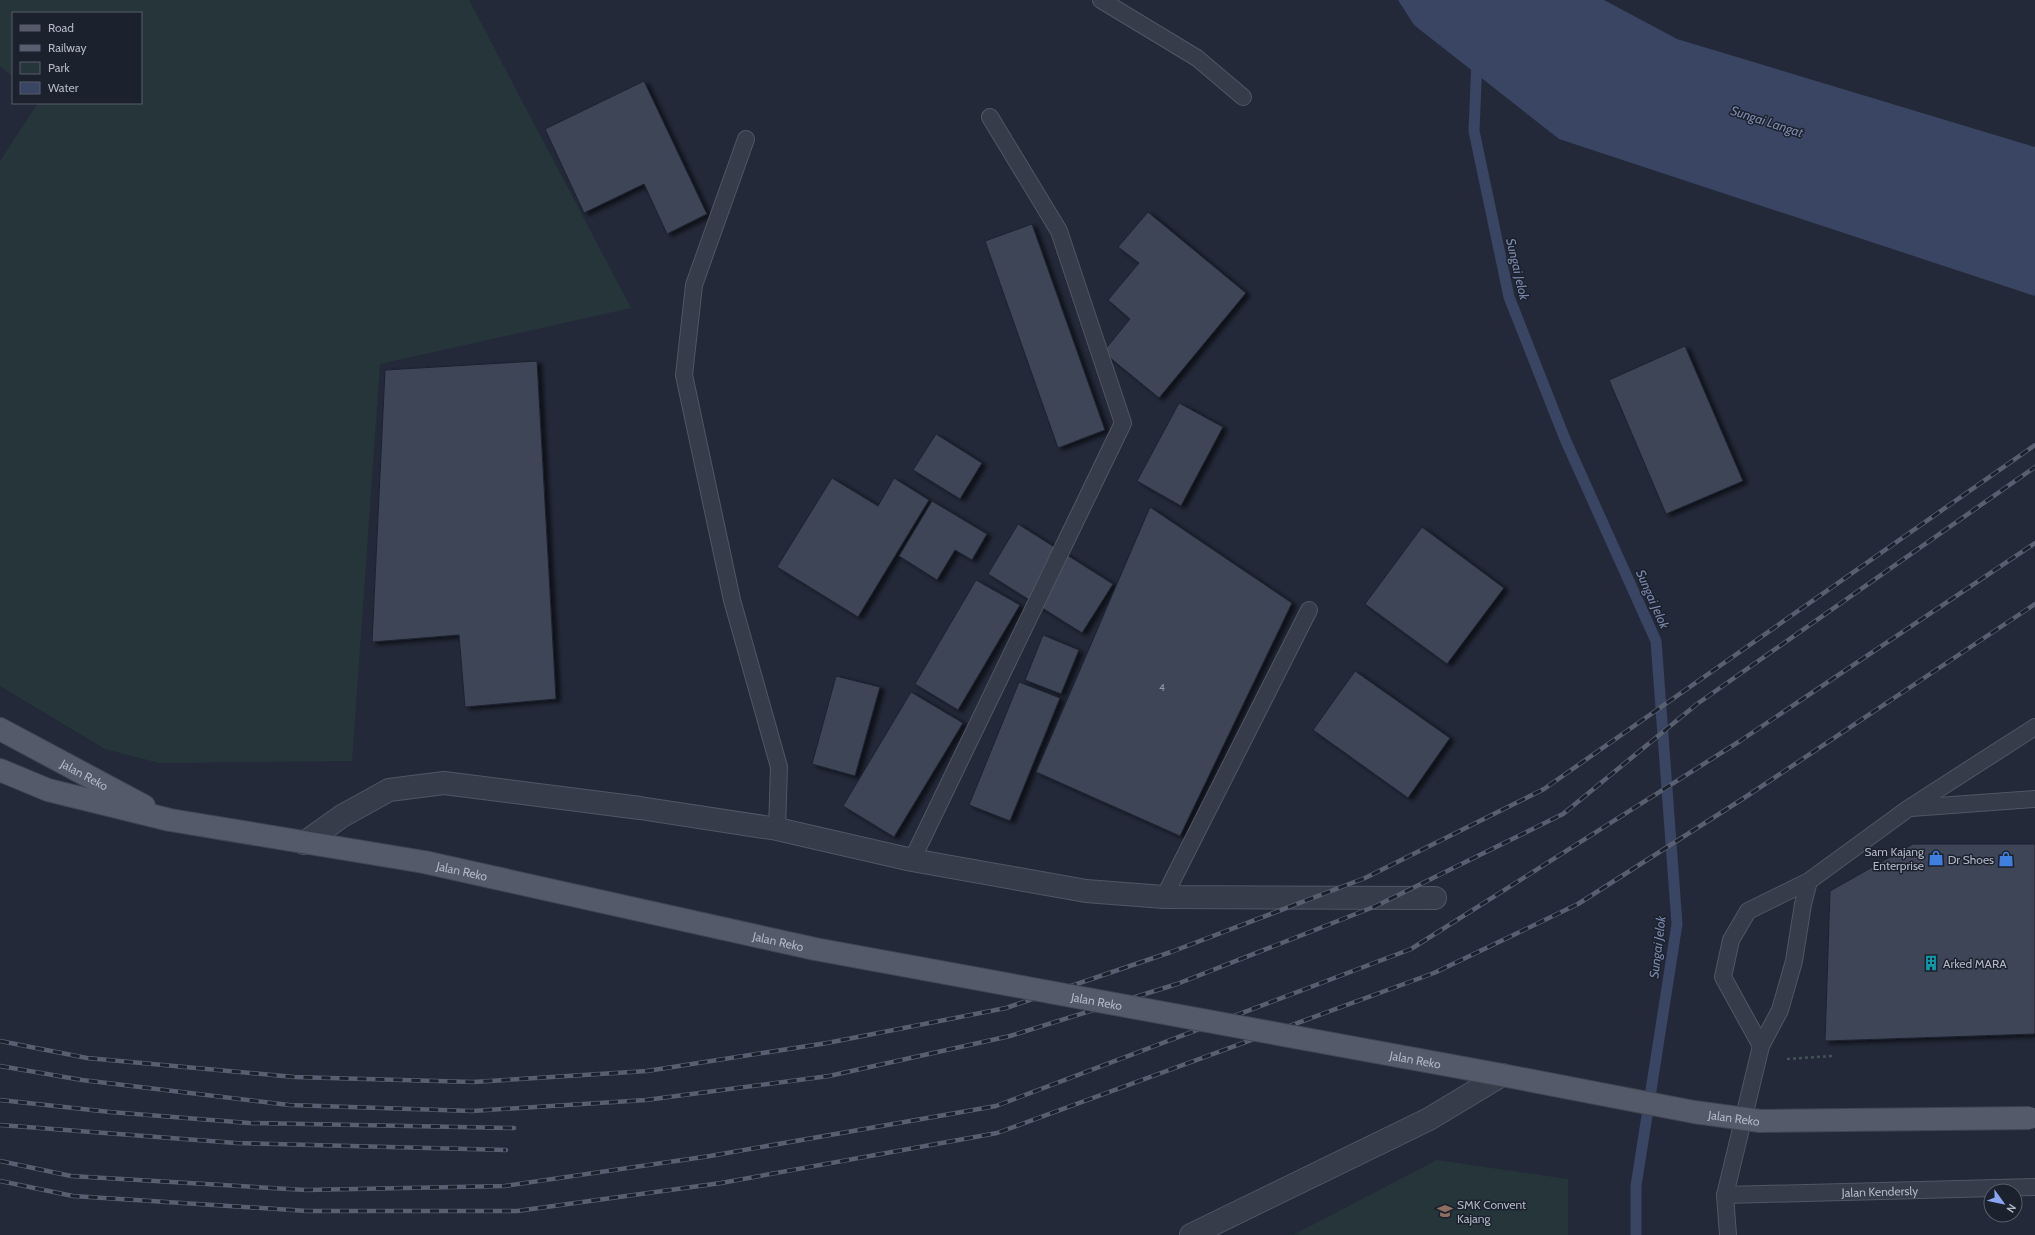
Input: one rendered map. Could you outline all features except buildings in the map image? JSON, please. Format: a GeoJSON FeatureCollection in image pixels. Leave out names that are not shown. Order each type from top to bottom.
{"type":"FeatureCollection","features":[{"type":"Feature","properties":{"kind":"main road","name":"Jalan Reko"},"geometry":{"type":"LineString","coordinates":[[0,729],[170,820]]}},
{"type":"Feature","properties":{"kind":"main road","name":"Jalan Reko"},"geometry":{"type":"LineString","coordinates":[[0,770],[48,790],[170,820],[424,862],[815,949],[1502,1075],[1694,1112],[1760,1121],[2033,1118]]}},
{"type":"Feature","properties":{"kind":"street"},"geometry":{"type":"LineString","coordinates":[[304,843],[342,816],[389,790],[444,783],[640,808],[777,830],[912,860],[1086,891],[1164,897],[1435,898]]}},
{"type":"Feature","properties":{"kind":"street"},"geometry":{"type":"LineString","coordinates":[[1191,1235],[1429,1119],[1502,1075]]}},
{"type":"Feature","properties":{"kind":"lane"},"geometry":{"type":"LineString","coordinates":[[1101,0],[1197,58],[1243,97]]}},
{"type":"Feature","properties":{"kind":"lane"},"geometry":{"type":"LineString","coordinates":[[912,860],[1123,423],[1059,231],[990,118]]}},
{"type":"Feature","properties":{"kind":"lane"},"geometry":{"type":"LineString","coordinates":[[746,139],[694,286],[684,375],[732,600],[779,767],[777,830]]}},
{"type":"Feature","properties":{"kind":"lane"},"geometry":{"type":"LineString","coordinates":[[1164,897],[1309,610]]}},
{"type":"Feature","properties":{"kind":"lane"},"geometry":{"type":"LineString","coordinates":[[1761,1046],[1723,977],[1731,940],[1748,911],[1809,881],[1909,808],[2035,727]]}},
{"type":"Feature","properties":{"kind":"lane"},"geometry":{"type":"LineString","coordinates":[[1909,808],[2035,799]]}},
{"type":"Feature","properties":{"kind":"lane"},"geometry":{"type":"LineString","coordinates":[[1728,1235],[1725,1195],[1761,1046],[1782,1003],[1794,960],[1803,904],[1809,881]]}},
{"type":"Feature","properties":{"kind":"lane","name":"Jalan Kendersly"},"geometry":{"type":"LineString","coordinates":[[1725,1195],[2035,1187]]}},
{"type":"Feature","properties":{"kind":"path"},"geometry":{"type":"LineString","coordinates":[[1785,1060],[1832,1056]]}},
{"type":"Feature","properties":{"kind":"green space"},"geometry":{"type":"Polygon","coordinates":[[[0,0],[469,0],[631,308],[380,364],[352,761],[159,763],[105,749],[0,686],[0,161],[37,104],[142,104],[142,12],[12,12],[12,76],[0,66],[0,0]]]}},
{"type":"Feature","properties":{"kind":"green space","name":"SMK Convent Kajang"},"geometry":{"type":"Polygon","coordinates":[[[1437,1160],[1568,1179],[1568,1235],[1293,1235],[1437,1160]]]}},
{"type":"Feature","properties":{"kind":"water","name":"Sungai Langat"},"geometry":{"type":"Polygon","coordinates":[[[1398,0],[1604,0],[1677,39],[2035,147],[2035,296],[1559,139],[1414,25],[1398,0]]]}},
{"type":"Feature","properties":{"kind":"waterway","name":"Sungai Jelok"},"geometry":{"type":"LineString","coordinates":[[1477,59],[1474,131],[1509,297],[1565,439],[1656,641],[1677,924],[1636,1186],[1636,1235]]}},
{"type":"Feature","properties":{"kind":"railway"},"geometry":{"type":"LineString","coordinates":[[0,1041],[87,1058],[294,1077],[473,1082],[647,1071],[827,1043],[1006,1008],[1171,952],[1365,878],[1544,789],[2035,445]]}},
{"type":"Feature","properties":{"kind":"railway"},"geometry":{"type":"LineString","coordinates":[[0,1066],[82,1080],[289,1105],[472,1111],[646,1100],[829,1076],[1010,1036],[1177,984],[1376,906],[1563,814],[1697,704],[2035,467]]}},
{"type":"Feature","properties":{"kind":"railway"},"geometry":{"type":"LineString","coordinates":[[0,1161],[71,1176],[306,1190],[505,1186],[710,1156],[996,1106],[1411,949],[1740,741],[2035,543]]}},
{"type":"Feature","properties":{"kind":"railway"},"geometry":{"type":"LineString","coordinates":[[0,1181],[73,1196],[307,1211],[517,1211],[721,1183],[997,1133],[1434,973],[1578,904],[1744,798],[2035,604]]}},
{"type":"Feature","properties":{"kind":"railway"},"geometry":{"type":"LineString","coordinates":[[0,1100],[110,1112],[249,1123],[514,1128]]}},
{"type":"Feature","properties":{"kind":"railway"},"geometry":{"type":"LineString","coordinates":[[0,1125],[236,1143],[506,1150]]}},
{"type":"Feature","properties":{"kind":"place","name":"Sam Kajang Enterprise"},"geometry":{"type":"Point","coordinates":[1936,858]}},
{"type":"Feature","properties":{"kind":"place","name":"Dr Shoes"},"geometry":{"type":"Point","coordinates":[2006,859]}},
{"type":"Feature","properties":{"kind":"place","name":"Arked MARA"},"geometry":{"type":"Point","coordinates":[1931,963]}},
{"type":"Feature","properties":{"kind":"place","name":"SMK Convent Kajang"},"geometry":{"type":"Point","coordinates":[1445,1211]}}]}
